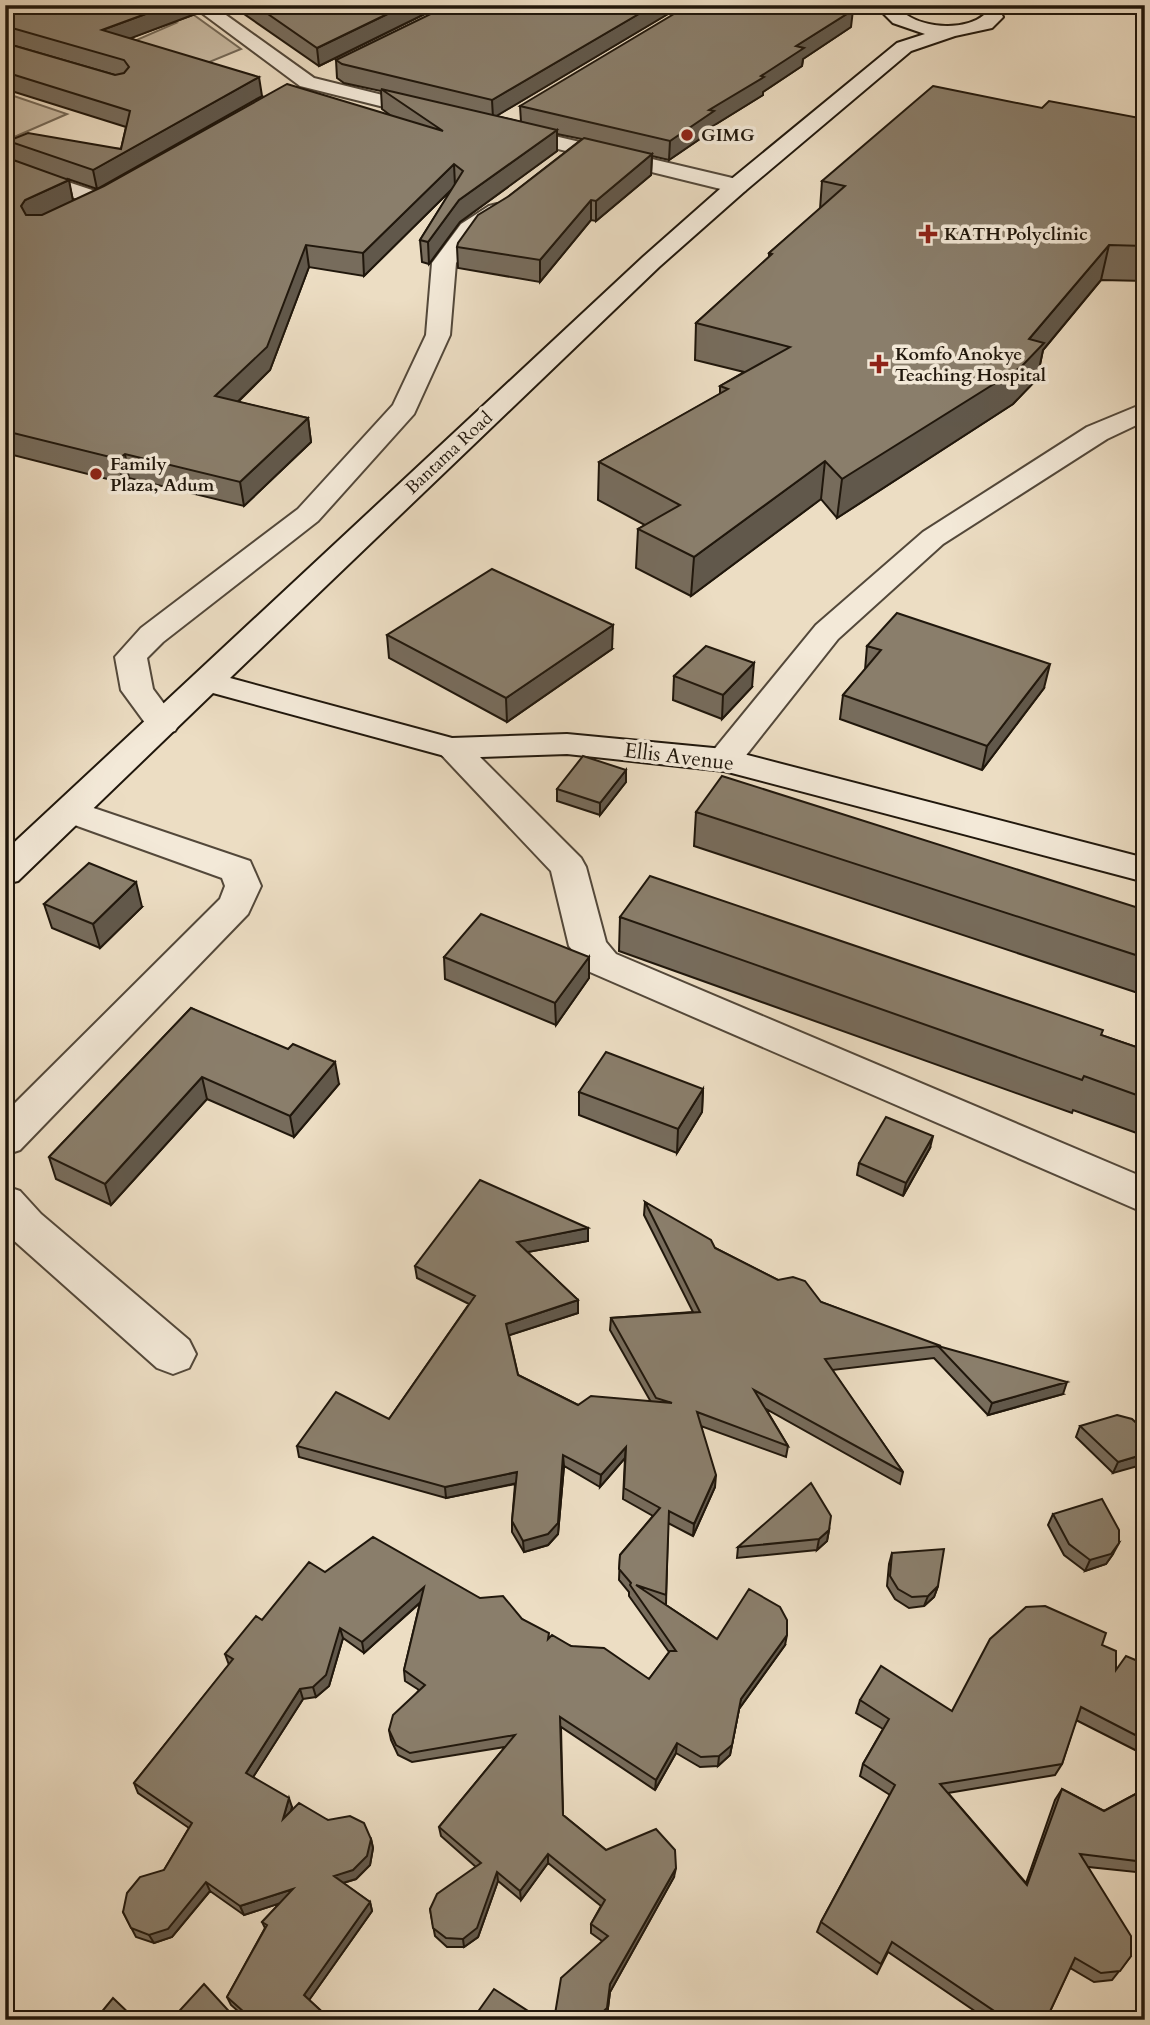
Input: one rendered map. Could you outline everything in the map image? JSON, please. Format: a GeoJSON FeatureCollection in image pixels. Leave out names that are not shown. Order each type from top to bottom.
{"type":"FeatureCollection","features":[{"type":"Feature","properties":{"kind":"street"},"geometry":{"type":"LineString","coordinates":[[200,5],[307,82],[456,118]]}},
{"type":"Feature","properties":{"kind":"street"},"geometry":{"type":"LineString","coordinates":[[890,10],[921,28],[955,30],[971,29],[990,22],[994,17],[993,12],[986,5]]}},
{"type":"Feature","properties":{"kind":"street"},"geometry":{"type":"LineString","coordinates":[[890,10],[905,30],[904,47],[955,30]]}},
{"type":"Feature","properties":{"kind":"street","name":"Bantama Road"},"geometry":{"type":"LineString","coordinates":[[5,872],[641,272],[737,186],[904,47]]}},
{"type":"Feature","properties":{"kind":"street"},"geometry":{"type":"LineString","coordinates":[[284,95],[331,70]]}},
{"type":"Feature","properties":{"kind":"street"},"geometry":{"type":"LineString","coordinates":[[520,114],[490,127],[737,186]]}},
{"type":"Feature","properties":{"kind":"street"},"geometry":{"type":"LineString","coordinates":[[550,171],[579,148]]}},
{"type":"Feature","properties":{"kind":"street"},"geometry":{"type":"LineString","coordinates":[[5,167],[105,196],[75,212]]}},
{"type":"Feature","properties":{"kind":"street"},"geometry":{"type":"LineString","coordinates":[[163,724],[136,690],[131,657],[152,635],[308,514],[405,408],[438,335],[443,263],[469,229],[520,194]]}},
{"type":"Feature","properties":{"kind":"street"},"geometry":{"type":"LineString","coordinates":[[724,760],[827,632],[933,538],[1097,433],[1145,411]]}},
{"type":"Feature","properties":{"kind":"street","name":"Ellis Avenue"},"geometry":{"type":"LineString","coordinates":[[208,682],[452,748],[567,744],[724,760],[1145,870]]}},
{"type":"Feature","properties":{"kind":"street"},"geometry":{"type":"LineString","coordinates":[[452,748],[568,867],[588,946],[603,963],[1145,1196]]}},
{"type":"Feature","properties":{"kind":"street"},"geometry":{"type":"LineString","coordinates":[[5,1139],[234,905],[243,886],[237,870],[70,811]]}},
{"type":"Feature","properties":{"kind":"street"},"geometry":{"type":"LineString","coordinates":[[12,1226],[173,1353]]}},
{"type":"Feature","properties":{"kind":"shaded area"},"geometry":{"type":"Polygon","coordinates":[[[117,5],[180,5],[241,49],[190,70],[118,48],[176,23],[117,5]]]}},
{"type":"Feature","properties":{"kind":"shaded area"},"geometry":{"type":"Polygon","coordinates":[[[5,93],[67,114],[5,141],[5,93]]]}},
{"type":"Feature","properties":{"kind":"building"},"geometry":{"type":"Polygon","coordinates":[[[5,5],[170,5],[102,30],[259,77],[93,170],[8,141],[28,133],[121,149],[130,111],[5,72],[5,43],[115,75],[124,73],[129,67],[124,60],[5,26],[5,5]]]}},
{"type":"Feature","properties":{"kind":"building"},"geometry":{"type":"Polygon","coordinates":[[[255,5],[406,5],[317,48],[255,5]]]}},
{"type":"Feature","properties":{"kind":"building"},"geometry":{"type":"Polygon","coordinates":[[[449,5],[654,5],[492,100],[342,64],[336,60],[449,5]]]}},
{"type":"Feature","properties":{"kind":"building"},"geometry":{"type":"Polygon","coordinates":[[[689,5],[848,5],[853,10],[796,46],[804,48],[761,76],[764,77],[709,110],[714,111],[670,141],[520,106],[689,5]]]}},
{"type":"Feature","properties":{"kind":"building"},"geometry":{"type":"Polygon","coordinates":[[[287,84],[443,131],[381,89],[557,130],[459,200],[428,242],[420,240],[463,171],[454,164],[363,253],[306,245],[267,347],[215,396],[308,418],[240,482],[125,454],[118,459],[5,431],[5,157],[69,180],[25,200],[21,206],[26,215],[42,215],[104,186],[287,84]]]}},
{"type":"Feature","properties":{"kind":"building"},"geometry":{"type":"Polygon","coordinates":[[[933,86],[1042,108],[1049,101],[1145,119],[1145,246],[1109,245],[1029,339],[1044,343],[1021,367],[842,479],[825,461],[694,557],[638,529],[680,505],[599,462],[728,389],[720,386],[790,347],[696,323],[772,254],[769,253],[845,186],[822,181],[933,86]]]}},
{"type":"Feature","properties":{"kind":"building"},"geometry":{"type":"Polygon","coordinates":[[[584,138],[652,154],[596,201],[591,200],[540,260],[457,247],[478,215],[509,196],[584,138]]]}},
{"type":"Feature","properties":{"kind":"building"},"geometry":{"type":"Polygon","coordinates":[[[492,569],[613,625],[506,698],[387,635],[492,569]]]}},
{"type":"Feature","properties":{"kind":"building"},"geometry":{"type":"Polygon","coordinates":[[[897,613],[1050,664],[987,746],[843,695],[881,650],[867,646],[897,613]]]}},
{"type":"Feature","properties":{"kind":"building"},"geometry":{"type":"Polygon","coordinates":[[[706,646],[754,663],[723,695],[674,676],[706,646]]]}},
{"type":"Feature","properties":{"kind":"building"},"geometry":{"type":"Polygon","coordinates":[[[583,756],[626,770],[600,803],[557,789],[583,756]]]}},
{"type":"Feature","properties":{"kind":"building"},"geometry":{"type":"Polygon","coordinates":[[[722,776],[1145,910],[1145,958],[696,812],[722,776]]]}},
{"type":"Feature","properties":{"kind":"building"},"geometry":{"type":"Polygon","coordinates":[[[89,863],[136,882],[93,924],[44,904],[89,863]]]}},
{"type":"Feature","properties":{"kind":"building"},"geometry":{"type":"Polygon","coordinates":[[[650,876],[1103,1030],[1101,1035],[1145,1050],[1145,1098],[1084,1076],[1082,1080],[620,917],[650,876]]]}},
{"type":"Feature","properties":{"kind":"building"},"geometry":{"type":"Polygon","coordinates":[[[481,914],[589,957],[555,1003],[444,957],[481,914]]]}},
{"type":"Feature","properties":{"kind":"building"},"geometry":{"type":"Polygon","coordinates":[[[191,1008],[288,1049],[293,1044],[335,1062],[290,1116],[202,1077],[105,1184],[49,1157],[191,1008]]]}},
{"type":"Feature","properties":{"kind":"building"},"geometry":{"type":"Polygon","coordinates":[[[606,1052],[703,1089],[678,1129],[579,1092],[606,1052]]]}},
{"type":"Feature","properties":{"kind":"building"},"geometry":{"type":"Polygon","coordinates":[[[886,1117],[933,1136],[906,1183],[859,1163],[886,1117]]]}},
{"type":"Feature","properties":{"kind":"building"},"geometry":{"type":"Polygon","coordinates":[[[480,1180],[588,1228],[517,1242],[578,1300],[506,1324],[518,1375],[578,1405],[591,1396],[672,1403],[656,1398],[611,1318],[700,1312],[645,1202],[711,1240],[715,1248],[778,1280],[793,1277],[805,1281],[821,1302],[941,1346],[825,1359],[903,1472],[754,1390],[788,1446],[697,1412],[716,1475],[694,1524],[669,1511],[666,1595],[636,1585],[717,1639],[749,1589],[780,1607],[787,1620],[787,1635],[741,1699],[732,1745],[719,1756],[701,1757],[677,1743],[656,1780],[560,1717],[563,1815],[606,1850],[656,1829],[675,1850],[676,1868],[610,1984],[607,2008],[594,2020],[554,2020],[561,1978],[608,1936],[591,1924],[605,1900],[548,1854],[520,1891],[497,1872],[477,1928],[463,1939],[446,1938],[433,1928],[430,1909],[437,1894],[481,1863],[439,1827],[515,1735],[410,1753],[396,1745],[389,1730],[393,1715],[425,1685],[404,1670],[424,1587],[362,1642],[340,1628],[326,1675],[313,1687],[300,1689],[246,1773],[289,1798],[283,1819],[299,1803],[328,1820],[350,1816],[364,1823],[371,1839],[367,1856],[353,1870],[334,1876],[370,1902],[304,1995],[331,2020],[253,2020],[227,1997],[267,1925],[262,1922],[293,1889],[240,1906],[206,1882],[168,1929],[149,1935],[131,1928],[123,1912],[127,1893],[140,1877],[164,1870],[192,1823],[134,1783],[233,1659],[225,1654],[256,1616],[262,1620],[309,1562],[325,1572],[373,1537],[480,1598],[503,1596],[522,1619],[549,1633],[548,1639],[552,1635],[571,1646],[604,1648],[649,1679],[670,1651],[676,1651],[619,1569],[620,1555],[660,1508],[624,1488],[626,1447],[601,1475],[563,1455],[558,1523],[548,1534],[523,1541],[512,1521],[517,1472],[445,1487],[297,1446],[336,1392],[389,1419],[475,1296],[415,1266],[480,1180]]]}},
{"type":"Feature","properties":{"kind":"building"},"geometry":{"type":"Polygon","coordinates":[[[938,1346],[1067,1382],[992,1403],[938,1346]]]}},
{"type":"Feature","properties":{"kind":"building"},"geometry":{"type":"Polygon","coordinates":[[[1117,1415],[1132,1419],[1145,1431],[1145,1454],[1118,1462],[1080,1426],[1117,1415]]]}},
{"type":"Feature","properties":{"kind":"building"},"geometry":{"type":"Polygon","coordinates":[[[811,1483],[831,1516],[829,1530],[819,1539],[738,1547],[811,1483]]]}},
{"type":"Feature","properties":{"kind":"building"},"geometry":{"type":"Polygon","coordinates":[[[1102,1499],[1119,1530],[1119,1543],[1111,1554],[1090,1560],[1069,1544],[1053,1514],[1102,1499]]]}},
{"type":"Feature","properties":{"kind":"building"},"geometry":{"type":"Polygon","coordinates":[[[944,1549],[938,1586],[928,1596],[912,1597],[898,1589],[890,1576],[892,1553],[944,1549]]]}},
{"type":"Feature","properties":{"kind":"building"},"geometry":{"type":"Polygon","coordinates":[[[1045,1606],[1106,1633],[1102,1645],[1116,1651],[1116,1670],[1126,1656],[1145,1664],[1145,1740],[1081,1707],[1062,1764],[940,1784],[1027,1885],[1062,1789],[1104,1811],[1145,1789],[1145,1862],[1080,1854],[1131,1936],[1131,1956],[1120,1971],[1101,1973],[1075,1958],[1046,2020],[998,2020],[1000,2015],[892,1942],[881,1964],[821,1922],[895,1785],[863,1764],[889,1719],[860,1700],[881,1666],[952,1711],[990,1639],[1026,1607],[1045,1606]]]}},
{"type":"Feature","properties":{"kind":"building"},"geometry":{"type":"Polygon","coordinates":[[[204,1984],[237,2020],[171,2020],[204,1984]]]}},
{"type":"Feature","properties":{"kind":"building"},"geometry":{"type":"Polygon","coordinates":[[[494,1989],[542,2020],[486,2020],[477,2013],[494,1989]]]}},
{"type":"Feature","properties":{"kind":"building"},"geometry":{"type":"Polygon","coordinates":[[[113,1998],[136,2020],[95,2020],[113,1998]]]}},
{"type":"Feature","properties":{"kind":"place","name":"GIMG"},"geometry":{"type":"Point","coordinates":[687,135]}},
{"type":"Feature","properties":{"kind":"place","name":"KATH Polyclinic"},"geometry":{"type":"Point","coordinates":[928,234]}},
{"type":"Feature","properties":{"kind":"place","name":"Komfo Anokye Teaching Hospital"},"geometry":{"type":"Point","coordinates":[879,364]}},
{"type":"Feature","properties":{"kind":"place","name":"Family Plaza, Adum"},"geometry":{"type":"Point","coordinates":[96,474]}}]}
